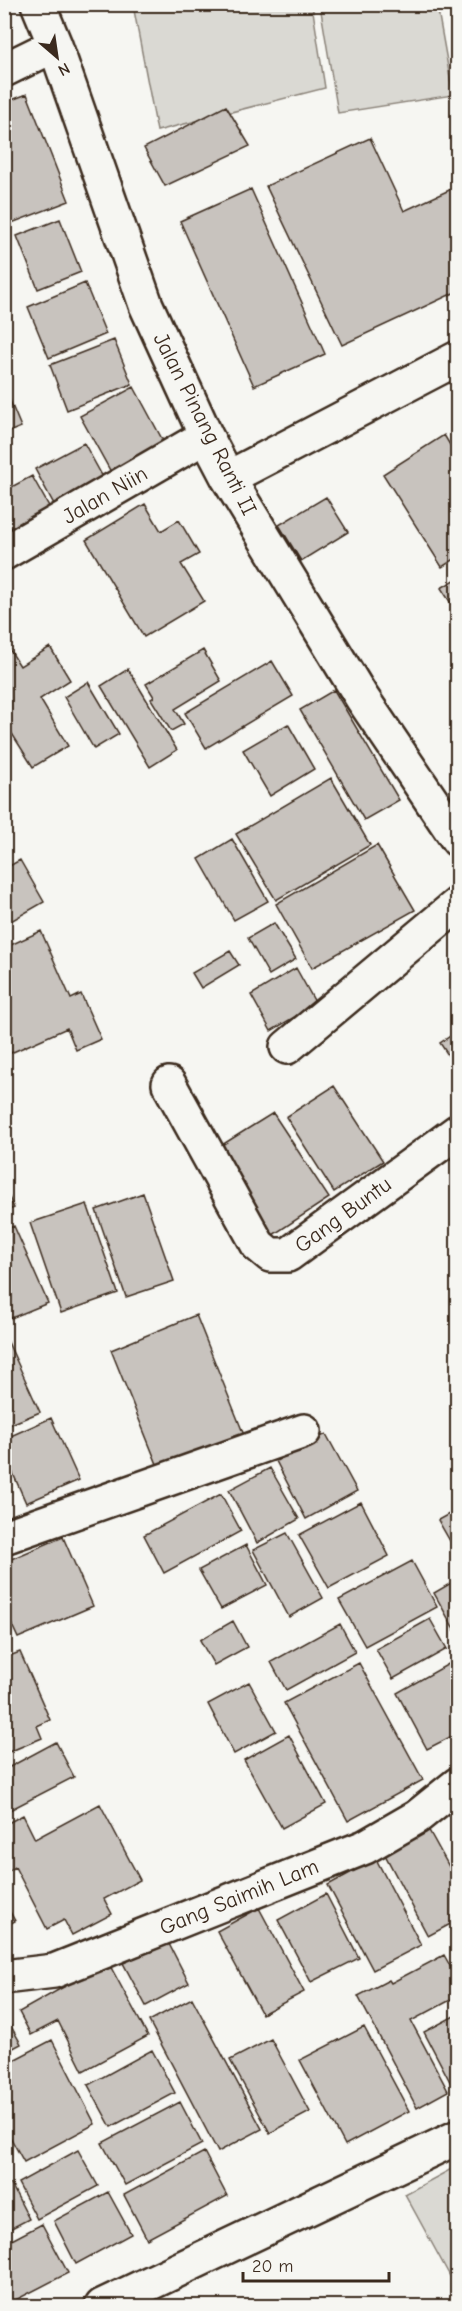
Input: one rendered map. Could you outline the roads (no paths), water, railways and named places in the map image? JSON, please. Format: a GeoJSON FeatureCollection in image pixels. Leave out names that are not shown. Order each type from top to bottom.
{"type":"FeatureCollection","features":[{"type":"Feature","properties":{"kind":"street","name":"Jalan Pinang Ranti II"},"geometry":{"type":"LineString","coordinates":[[38,4],[55,45],[146,304],[206,436],[228,478],[362,698],[458,840]]}},
{"type":"Feature","properties":{"kind":"street"},"geometry":{"type":"LineString","coordinates":[[4,70],[55,45]]}},
{"type":"Feature","properties":{"kind":"street"},"geometry":{"type":"LineString","coordinates":[[228,478],[458,358]]}},
{"type":"Feature","properties":{"kind":"street","name":"Jalan Niin"},"geometry":{"type":"LineString","coordinates":[[4,553],[206,436]]}},
{"type":"Feature","properties":{"kind":"street"},"geometry":{"type":"LineString","coordinates":[[287,1047],[458,904]]}},
{"type":"Feature","properties":{"kind":"street","name":"Gang Buntu"},"geometry":{"type":"LineString","coordinates":[[168,1084],[258,1245],[270,1255],[288,1255],[458,1131]]}},
{"type":"Feature","properties":{"kind":"street"},"geometry":{"type":"LineString","coordinates":[[4,1537],[304,1431]]}},
{"type":"Feature","properties":{"kind":"street","name":"Gang Saimih Lam"},"geometry":{"type":"LineString","coordinates":[[4,1977],[54,1971],[365,1847],[417,1817],[458,1784]]}},
{"type":"Feature","properties":{"kind":"street"},"geometry":{"type":"LineString","coordinates":[[102,2307],[458,2137]]}}]}
